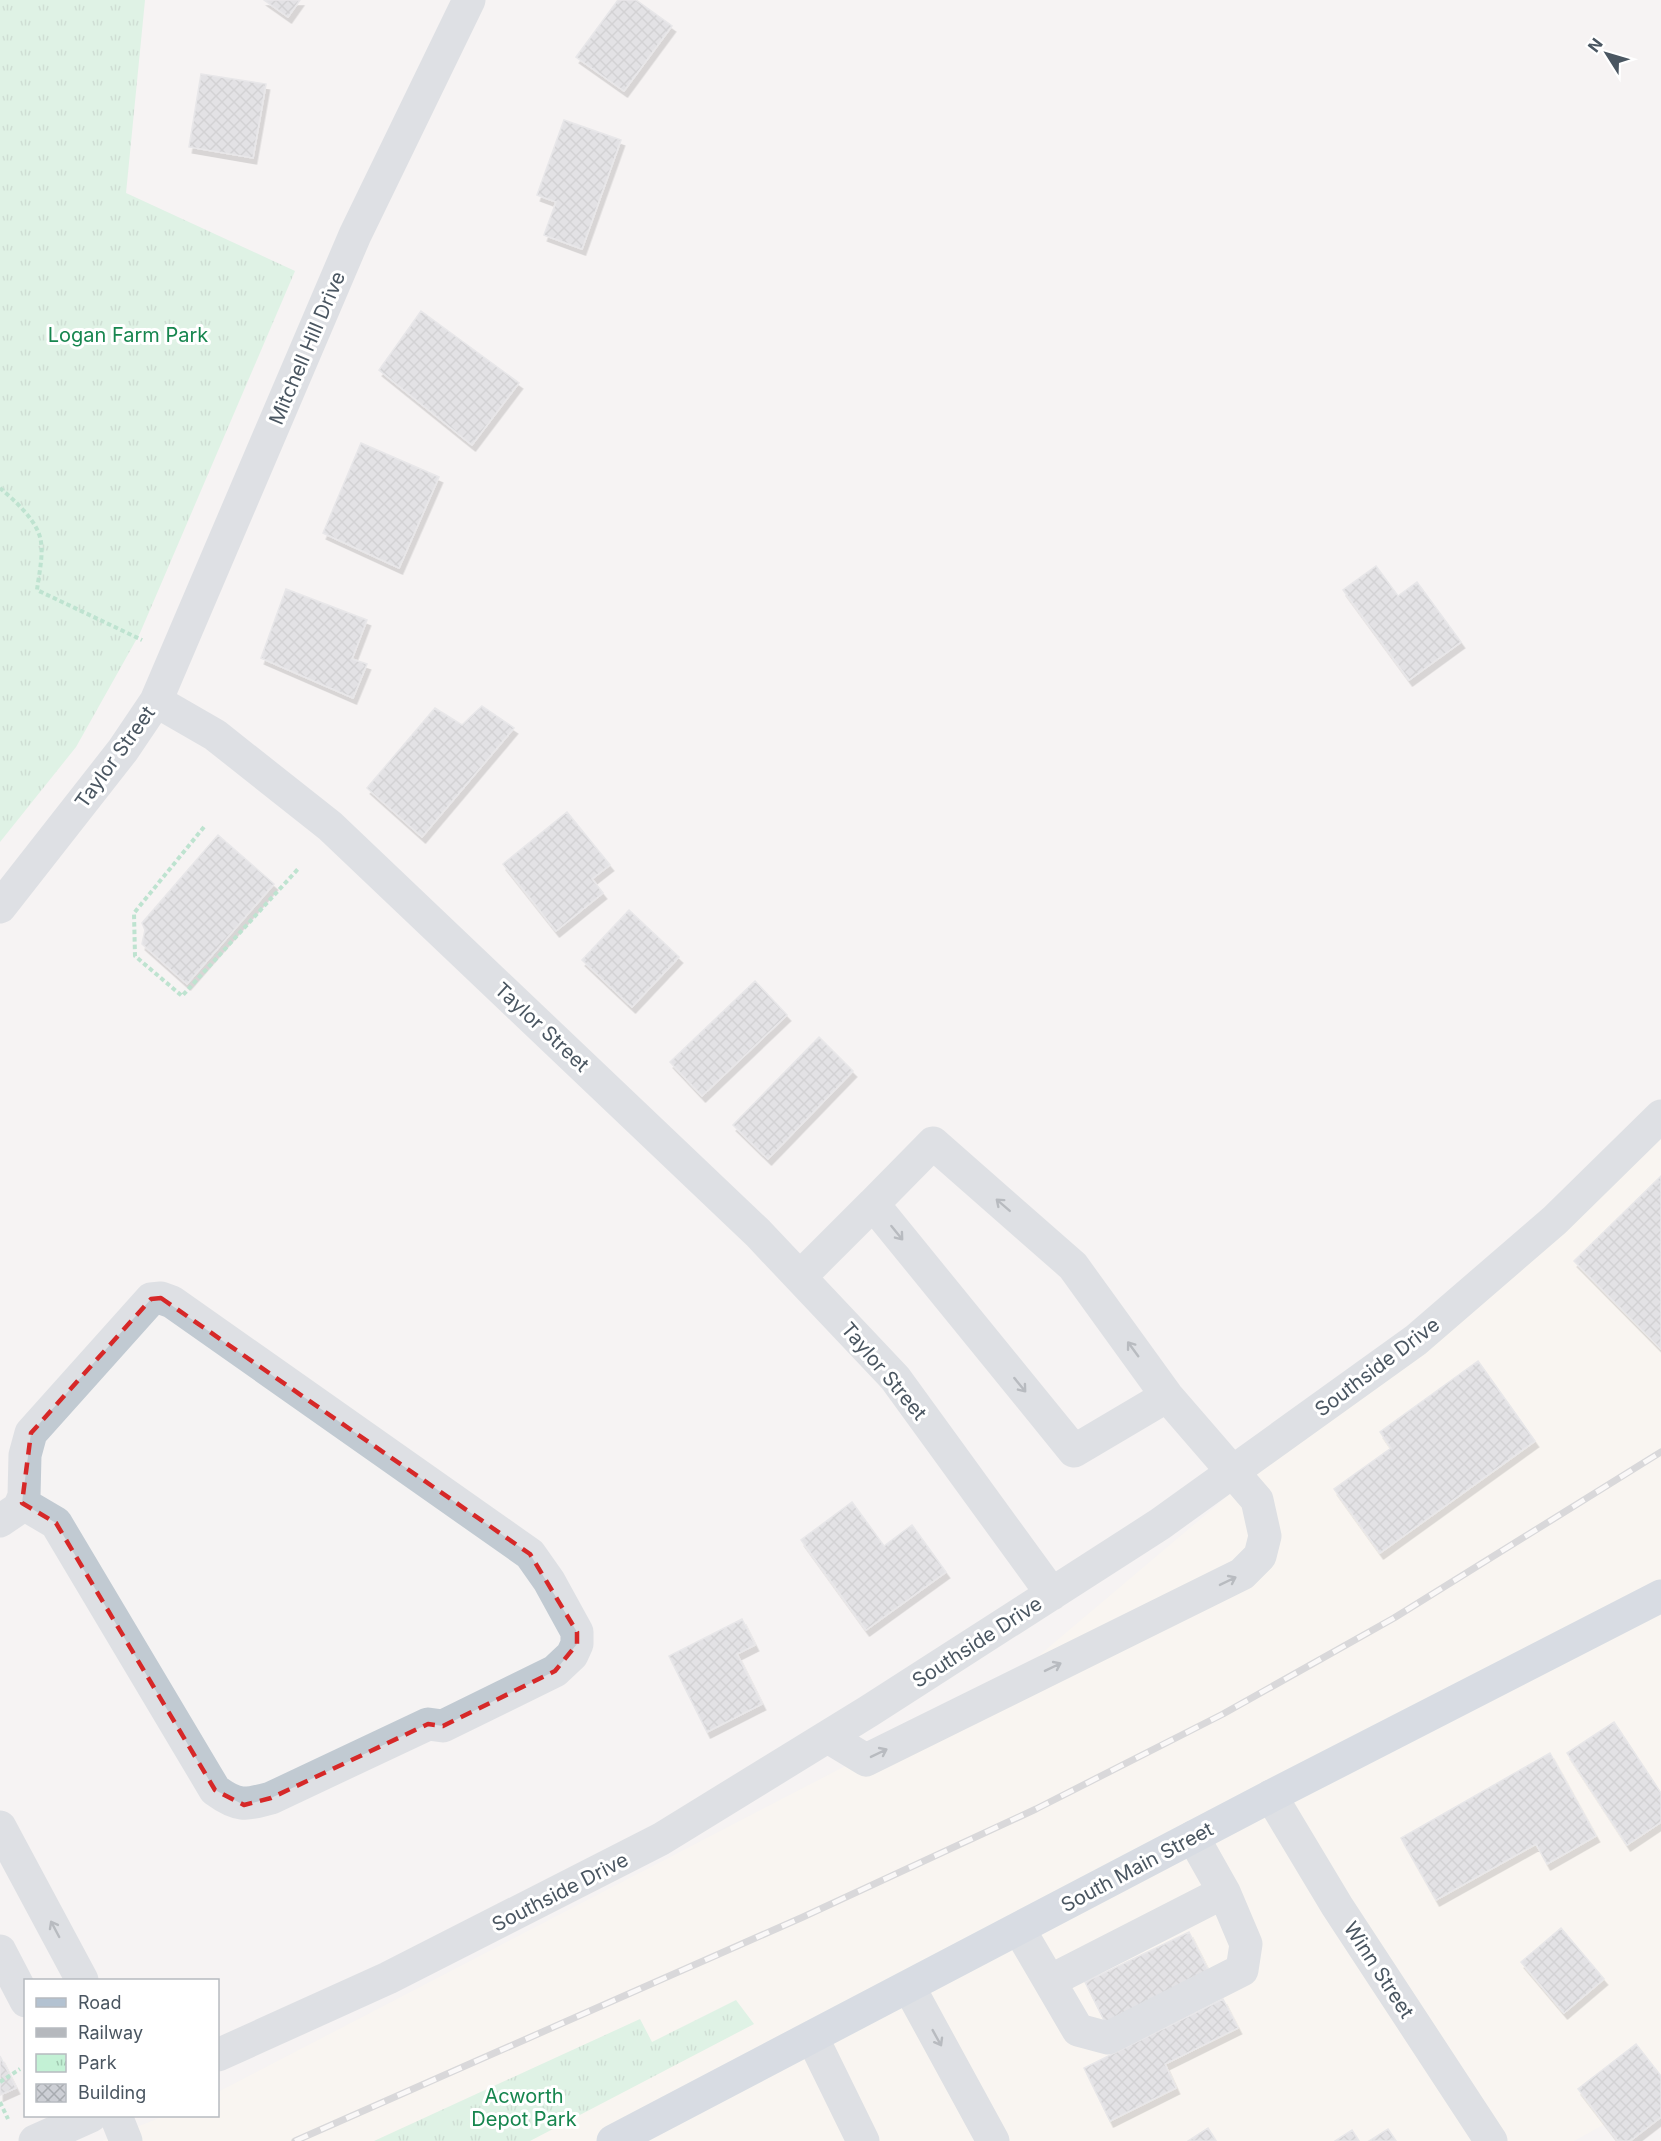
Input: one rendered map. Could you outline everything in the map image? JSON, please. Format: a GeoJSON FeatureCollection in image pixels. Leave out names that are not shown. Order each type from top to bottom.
{"type":"FeatureCollection","features":[{"type":"Feature","properties":{"kind":"main road","name":"South Main Street"},"geometry":{"type":"LineString","coordinates":[[613,2141],[1271,1796],[1661,1596]]}},
{"type":"Feature","properties":{"kind":"street","name":"Mitchell Hill Drive"},"geometry":{"type":"LineString","coordinates":[[156,701],[355,235],[469,0]]}},
{"type":"Feature","properties":{"kind":"street","name":"Taylor Street"},"geometry":{"type":"LineString","coordinates":[[0,907],[123,750],[156,701],[215,735],[330,826],[644,1122],[800,1277],[895,1378],[1052,1594]]}},
{"type":"Feature","properties":{"kind":"street","name":"Southside Drive"},"geometry":{"type":"LineString","coordinates":[[219,2055],[388,1978],[661,1839],[828,1737],[1052,1594],[1235,1472],[1416,1340],[1555,1220],[1661,1116]]}},
{"type":"Feature","properties":{"kind":"street"},"geometry":{"type":"LineString","coordinates":[[800,1277],[933,1143],[1073,1266],[1167,1396],[1257,1500],[1265,1536],[1260,1556],[1242,1574],[866,1760],[828,1737]]}},
{"type":"Feature","properties":{"kind":"street"},"geometry":{"type":"LineString","coordinates":[[873,1204],[1074,1451],[1167,1396]]}},
{"type":"Feature","properties":{"kind":"street"},"geometry":{"type":"LineString","coordinates":[[161,1298],[172,1302],[530,1554],[539,1564],[577,1632],[577,1644],[572,1654],[555,1671],[443,1726],[428,1724],[271,1798],[244,1805],[215,1790],[56,1522],[11,1512],[24,1496],[25,1455],[31,1432],[151,1299],[161,1298]]}},
{"type":"Feature","properties":{"kind":"street","name":"Winn Street"},"geometry":{"type":"LineString","coordinates":[[1271,1796],[1337,1906],[1491,2141]]}},
{"type":"Feature","properties":{"kind":"street"},"geometry":{"type":"LineString","coordinates":[[0,1827],[81,1979]]}},
{"type":"Feature","properties":{"kind":"street"},"geometry":{"type":"LineString","coordinates":[[1019,1929],[1078,2030],[1108,2037],[1242,1970],[1246,1944],[1224,1892],[1193,1837]]}},
{"type":"Feature","properties":{"kind":"street"},"geometry":{"type":"LineString","coordinates":[[1050,1980],[1224,1892]]}},
{"type":"Feature","properties":{"kind":"street"},"geometry":{"type":"LineString","coordinates":[[0,1951],[24,1997]]}},
{"type":"Feature","properties":{"kind":"street"},"geometry":{"type":"LineString","coordinates":[[909,1986],[993,2141]]}},
{"type":"Feature","properties":{"kind":"street"},"geometry":{"type":"LineString","coordinates":[[812,2037],[863,2141]]}},
{"type":"Feature","properties":{"kind":"street"},"geometry":{"type":"LineString","coordinates":[[35,2141],[87,2117]]}},
{"type":"Feature","properties":{"kind":"street"},"geometry":{"type":"LineString","coordinates":[[117,2117],[126,2141]]}},
{"type":"Feature","properties":{"kind":"path"},"geometry":{"type":"LineString","coordinates":[[0,488],[12,498],[39,533],[41,548],[37,590],[146,642]]}},
{"type":"Feature","properties":{"kind":"path"},"geometry":{"type":"LineString","coordinates":[[204,827],[134,913],[135,956],[182,996],[298,869]]}},
{"type":"Feature","properties":{"kind":"path"},"geometry":{"type":"LineString","coordinates":[[0,2082],[20,2069]]}},
{"type":"Feature","properties":{"kind":"highlighted area"},"geometry":{"type":"Polygon","coordinates":[[[161,1298],[530,1554],[577,1632],[577,1644],[555,1671],[443,1726],[428,1724],[271,1798],[244,1805],[215,1790],[56,1523],[22,1503],[31,1433],[151,1299],[161,1298]]]}},
{"type":"Feature","properties":{"kind":"shaded area"},"geometry":{"type":"Polygon","coordinates":[[[1661,1103],[1661,2093],[1574,2141],[102,2141],[162,2117],[219,2117],[219,2091],[1009,1681],[1541,1231],[1661,1103]]]}},
{"type":"Feature","properties":{"kind":"green space","name":"Logan Farm Park"},"geometry":{"type":"Polygon","coordinates":[[[0,0],[145,0],[126,193],[295,271],[140,633],[76,747],[0,842],[0,0]]]}},
{"type":"Feature","properties":{"kind":"green space","name":"Acworth Depot Park"},"geometry":{"type":"Polygon","coordinates":[[[736,2000],[754,2024],[530,2141],[374,2141],[640,2019],[652,2042],[736,2000]]]}},
{"type":"Feature","properties":{"kind":"building"},"geometry":{"type":"Polygon","coordinates":[[[264,0],[300,0],[288,17],[264,0]]]}},
{"type":"Feature","properties":{"kind":"building"},"geometry":{"type":"Polygon","coordinates":[[[618,0],[636,0],[672,26],[624,91],[576,57],[618,0]]]}},
{"type":"Feature","properties":{"kind":"building"},"geometry":{"type":"Polygon","coordinates":[[[201,74],[266,84],[253,158],[189,147],[201,74]]]}},
{"type":"Feature","properties":{"kind":"building"},"geometry":{"type":"Polygon","coordinates":[[[564,120],[621,140],[582,249],[544,235],[556,202],[537,195],[564,120]]]}},
{"type":"Feature","properties":{"kind":"building"},"geometry":{"type":"Polygon","coordinates":[[[421,311],[519,383],[472,445],[379,370],[421,311]]]}},
{"type":"Feature","properties":{"kind":"building"},"geometry":{"type":"Polygon","coordinates":[[[361,443],[439,477],[399,568],[323,533],[361,443]]]}},
{"type":"Feature","properties":{"kind":"building"},"geometry":{"type":"Polygon","coordinates":[[[1376,566],[1398,596],[1417,582],[1461,642],[1409,680],[1343,590],[1376,566]]]}},
{"type":"Feature","properties":{"kind":"building"},"geometry":{"type":"Polygon","coordinates":[[[286,589],[367,620],[352,659],[367,664],[353,698],[261,658],[286,589]]]}},
{"type":"Feature","properties":{"kind":"building"},"geometry":{"type":"Polygon","coordinates":[[[482,706],[514,728],[422,837],[367,788],[435,708],[462,725],[482,706]]]}},
{"type":"Feature","properties":{"kind":"building"},"geometry":{"type":"Polygon","coordinates":[[[567,812],[610,865],[592,879],[603,893],[556,931],[503,864],[567,812]]]}},
{"type":"Feature","properties":{"kind":"building"},"geometry":{"type":"Polygon","coordinates":[[[218,835],[274,884],[187,984],[142,944],[145,930],[142,923],[218,835]]]}},
{"type":"Feature","properties":{"kind":"building"},"geometry":{"type":"Polygon","coordinates":[[[629,910],[679,957],[632,1007],[582,960],[629,910]]]}},
{"type":"Feature","properties":{"kind":"building"},"geometry":{"type":"Polygon","coordinates":[[[755,981],[787,1015],[702,1096],[670,1062],[755,981]]]}},
{"type":"Feature","properties":{"kind":"building"},"geometry":{"type":"Polygon","coordinates":[[[819,1037],[853,1071],[768,1159],[733,1125],[819,1037]]]}},
{"type":"Feature","properties":{"kind":"building"},"geometry":{"type":"Polygon","coordinates":[[[1661,1176],[1661,1349],[1574,1261],[1661,1176]]]}},
{"type":"Feature","properties":{"kind":"building"},"geometry":{"type":"Polygon","coordinates":[[[1478,1361],[1535,1441],[1380,1553],[1334,1489],[1391,1448],[1380,1432],[1478,1361]]]}},
{"type":"Feature","properties":{"kind":"building"},"geometry":{"type":"Polygon","coordinates":[[[852,1502],[884,1546],[912,1525],[946,1572],[866,1630],[801,1540],[852,1502]]]}},
{"type":"Feature","properties":{"kind":"building"},"geometry":{"type":"Polygon","coordinates":[[[742,1619],[755,1645],[737,1654],[762,1704],[707,1732],[669,1656],[742,1619]]]}},
{"type":"Feature","properties":{"kind":"building"},"geometry":{"type":"Polygon","coordinates":[[[1614,1722],[1661,1793],[1661,1822],[1627,1845],[1567,1753],[1614,1722]]]}},
{"type":"Feature","properties":{"kind":"building"},"geometry":{"type":"Polygon","coordinates":[[[1550,1753],[1596,1836],[1547,1864],[1536,1844],[1436,1900],[1401,1838],[1550,1753]]]}},
{"type":"Feature","properties":{"kind":"building"},"geometry":{"type":"Polygon","coordinates":[[[1561,1928],[1604,1979],[1564,2013],[1521,1962],[1561,1928]]]}},
{"type":"Feature","properties":{"kind":"building"},"geometry":{"type":"Polygon","coordinates":[[[1189,1932],[1210,1974],[1106,2024],[1085,1982],[1189,1932]]]}},
{"type":"Feature","properties":{"kind":"building"},"geometry":{"type":"Polygon","coordinates":[[[1223,1999],[1238,2028],[1165,2064],[1176,2088],[1110,2121],[1084,2068],[1223,1999]]]}},
{"type":"Feature","properties":{"kind":"building"},"geometry":{"type":"Polygon","coordinates":[[[1636,2044],[1661,2076],[1661,2117],[1630,2141],[1618,2141],[1578,2089],[1636,2044]]]}},
{"type":"Feature","properties":{"kind":"building"},"geometry":{"type":"Polygon","coordinates":[[[0,2056],[16,2088],[0,2095],[0,2056]]]}},
{"type":"Feature","properties":{"kind":"building"},"geometry":{"type":"Polygon","coordinates":[[[1208,2128],[1216,2141],[1188,2141],[1208,2128]]]}},
{"type":"Feature","properties":{"kind":"building"},"geometry":{"type":"Polygon","coordinates":[[[1388,2129],[1396,2141],[1369,2141],[1388,2129]]]}},
{"type":"Feature","properties":{"kind":"building"},"geometry":{"type":"Polygon","coordinates":[[[1352,2130],[1359,2141],[1335,2141],[1352,2130]]]}},
{"type":"Feature","properties":{"kind":"railway"},"geometry":{"type":"LineString","coordinates":[[295,2141],[803,1917],[1036,1809],[1223,1714],[1394,1618],[1661,1452]]}}]}
